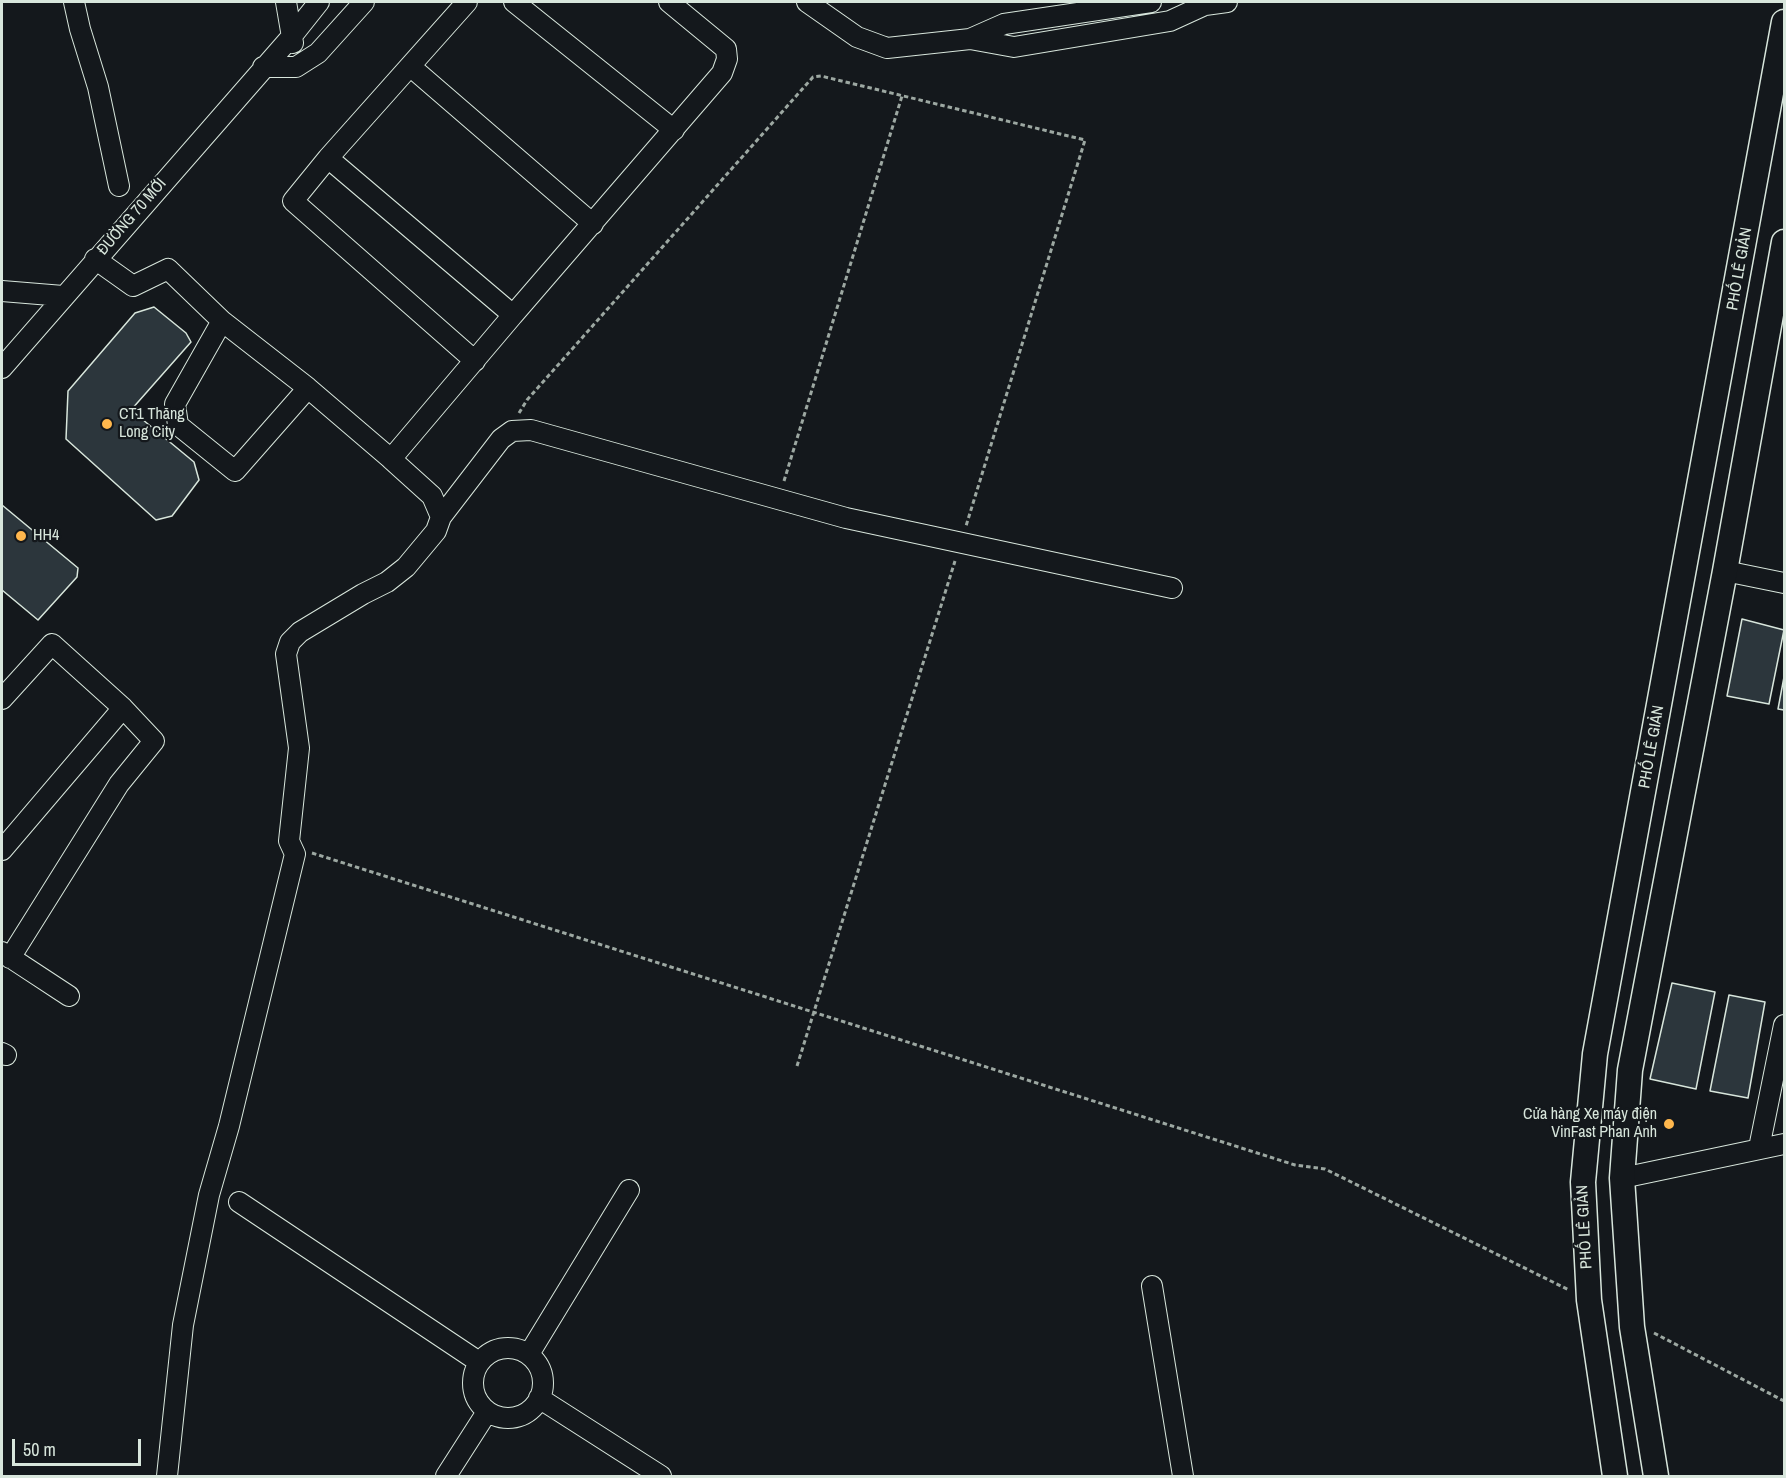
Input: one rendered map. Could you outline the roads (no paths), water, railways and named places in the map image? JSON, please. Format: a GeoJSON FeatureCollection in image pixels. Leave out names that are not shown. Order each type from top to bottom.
{"type":"FeatureCollection","features":[{"type":"Feature","properties":{"kind":"main road","name":"PHỐ LÊ GIẢN"},"geometry":{"type":"LineString","coordinates":[[1615,1476],[1589,1300],[1582,1182],[1595,1054],[1785,22]]}},
{"type":"Feature","properties":{"kind":"main road"},"geometry":{"type":"LineString","coordinates":[[1656,1476],[1631,1321],[1622,1178],[1630,1070],[1785,242]]}},
{"type":"Feature","properties":{"kind":"main road"},"geometry":{"type":"LineString","coordinates":[[1686,563],[1725,571]]}},
{"type":"Feature","properties":{"kind":"street"},"geometry":{"type":"LineString","coordinates":[[74,2],[80,30],[99,87],[119,186]]}},
{"type":"Feature","properties":{"kind":"street"},"geometry":{"type":"LineString","coordinates":[[286,2],[296,67]]}},
{"type":"Feature","properties":{"kind":"street"},"geometry":{"type":"LineString","coordinates":[[263,67],[296,67],[318,53],[364,2]]}},
{"type":"Feature","properties":{"kind":"street"},"geometry":{"type":"LineString","coordinates":[[467,2],[328,158],[293,201],[475,361]]}},
{"type":"Feature","properties":{"kind":"street"},"geometry":{"type":"LineString","coordinates":[[514,2],[674,130]]}},
{"type":"Feature","properties":{"kind":"street"},"geometry":{"type":"LineString","coordinates":[[391,459],[722,73],[727,60],[726,49],[669,2]]}},
{"type":"Feature","properties":{"kind":"street"},"geometry":{"type":"LineString","coordinates":[[807,2],[857,37],[887,48],[970,39],[1014,47],[1170,21],[1205,3]]}},
{"type":"Feature","properties":{"kind":"street"},"geometry":{"type":"LineString","coordinates":[[970,39],[1004,24],[1096,6],[1151,2]]}},
{"type":"Feature","properties":{"kind":"street"},"geometry":{"type":"LineString","coordinates":[[1184,2],[1227,2]]}},
{"type":"Feature","properties":{"kind":"street"},"geometry":{"type":"LineString","coordinates":[[312,5],[318,53]]}},
{"type":"Feature","properties":{"kind":"street","name":"ĐƯỜNG 70 MỚI"},"geometry":{"type":"LineString","coordinates":[[2,368],[292,36],[312,5]]}},
{"type":"Feature","properties":{"kind":"street"},"geometry":{"type":"LineString","coordinates":[[410,66],[593,224]]}},
{"type":"Feature","properties":{"kind":"street"},"geometry":{"type":"LineString","coordinates":[[328,158],[513,315]]}},
{"type":"Feature","properties":{"kind":"street"},"geometry":{"type":"LineString","coordinates":[[95,260],[133,286],[168,269],[222,321],[308,388],[432,496],[441,517]]}},
{"type":"Feature","properties":{"kind":"street"},"geometry":{"type":"LineString","coordinates":[[2,291],[63,296]]}},
{"type":"Feature","properties":{"kind":"street"},"geometry":{"type":"LineString","coordinates":[[222,321],[175,404],[178,425],[235,471],[308,388]]}},
{"type":"Feature","properties":{"kind":"street"},"geometry":{"type":"LineString","coordinates":[[167,1476],[183,1325],[209,1195],[230,1126],[295,854],[289,841],[299,747],[286,654],[290,642],[300,632],[387,582],[406,567],[427,543],[441,517],[501,439],[512,431],[531,430],[846,518],[1172,588]]}},
{"type":"Feature","properties":{"kind":"street"},"geometry":{"type":"LineString","coordinates":[[1725,571],[1785,583]]}},
{"type":"Feature","properties":{"kind":"street"},"geometry":{"type":"LineString","coordinates":[[2,699],[52,644],[123,708],[154,741],[119,784],[5,955],[69,996]]}},
{"type":"Feature","properties":{"kind":"street"},"geometry":{"type":"LineString","coordinates":[[2,850],[123,708]]}},
{"type":"Feature","properties":{"kind":"street"},"geometry":{"type":"LineString","coordinates":[[1759,1148],[1785,1025]]}},
{"type":"Feature","properties":{"kind":"street"},"geometry":{"type":"LineString","coordinates":[[1622,1178],[1785,1144]]}},
{"type":"Feature","properties":{"kind":"street"},"geometry":{"type":"LineString","coordinates":[[529,1354],[628,1190]]}},
{"type":"Feature","properties":{"kind":"street"},"geometry":{"type":"LineString","coordinates":[[239,1202],[479,1362]]}},
{"type":"Feature","properties":{"kind":"street"},"geometry":{"type":"LineString","coordinates":[[1152,1286],[1183,1476]]}},
{"type":"Feature","properties":{"kind":"street"},"geometry":{"type":"LineString","coordinates":[[508,1347],[529,1354],[537,1363],[542,1374],[543,1387],[532,1408],[522,1415],[510,1418],[498,1417],[487,1412],[479,1404],[472,1383],[479,1362],[487,1354],[508,1347]]}},
{"type":"Feature","properties":{"kind":"street"},"geometry":{"type":"LineString","coordinates":[[539,1398],[661,1476]]}},
{"type":"Feature","properties":{"kind":"street"},"geometry":{"type":"LineString","coordinates":[[446,1476],[487,1412]]}},
{"type":"Feature","properties":{"kind":"place","name":"CT1 Thăng Long City"},"geometry":{"type":"Point","coordinates":[107,424]}},
{"type":"Feature","properties":{"kind":"place","name":"HH4"},"geometry":{"type":"Point","coordinates":[21,536]}},
{"type":"Feature","properties":{"kind":"place","name":"Cửa hàng Xe máy điện VinFast Phan Anh"},"geometry":{"type":"Point","coordinates":[1669,1124]}}]}
